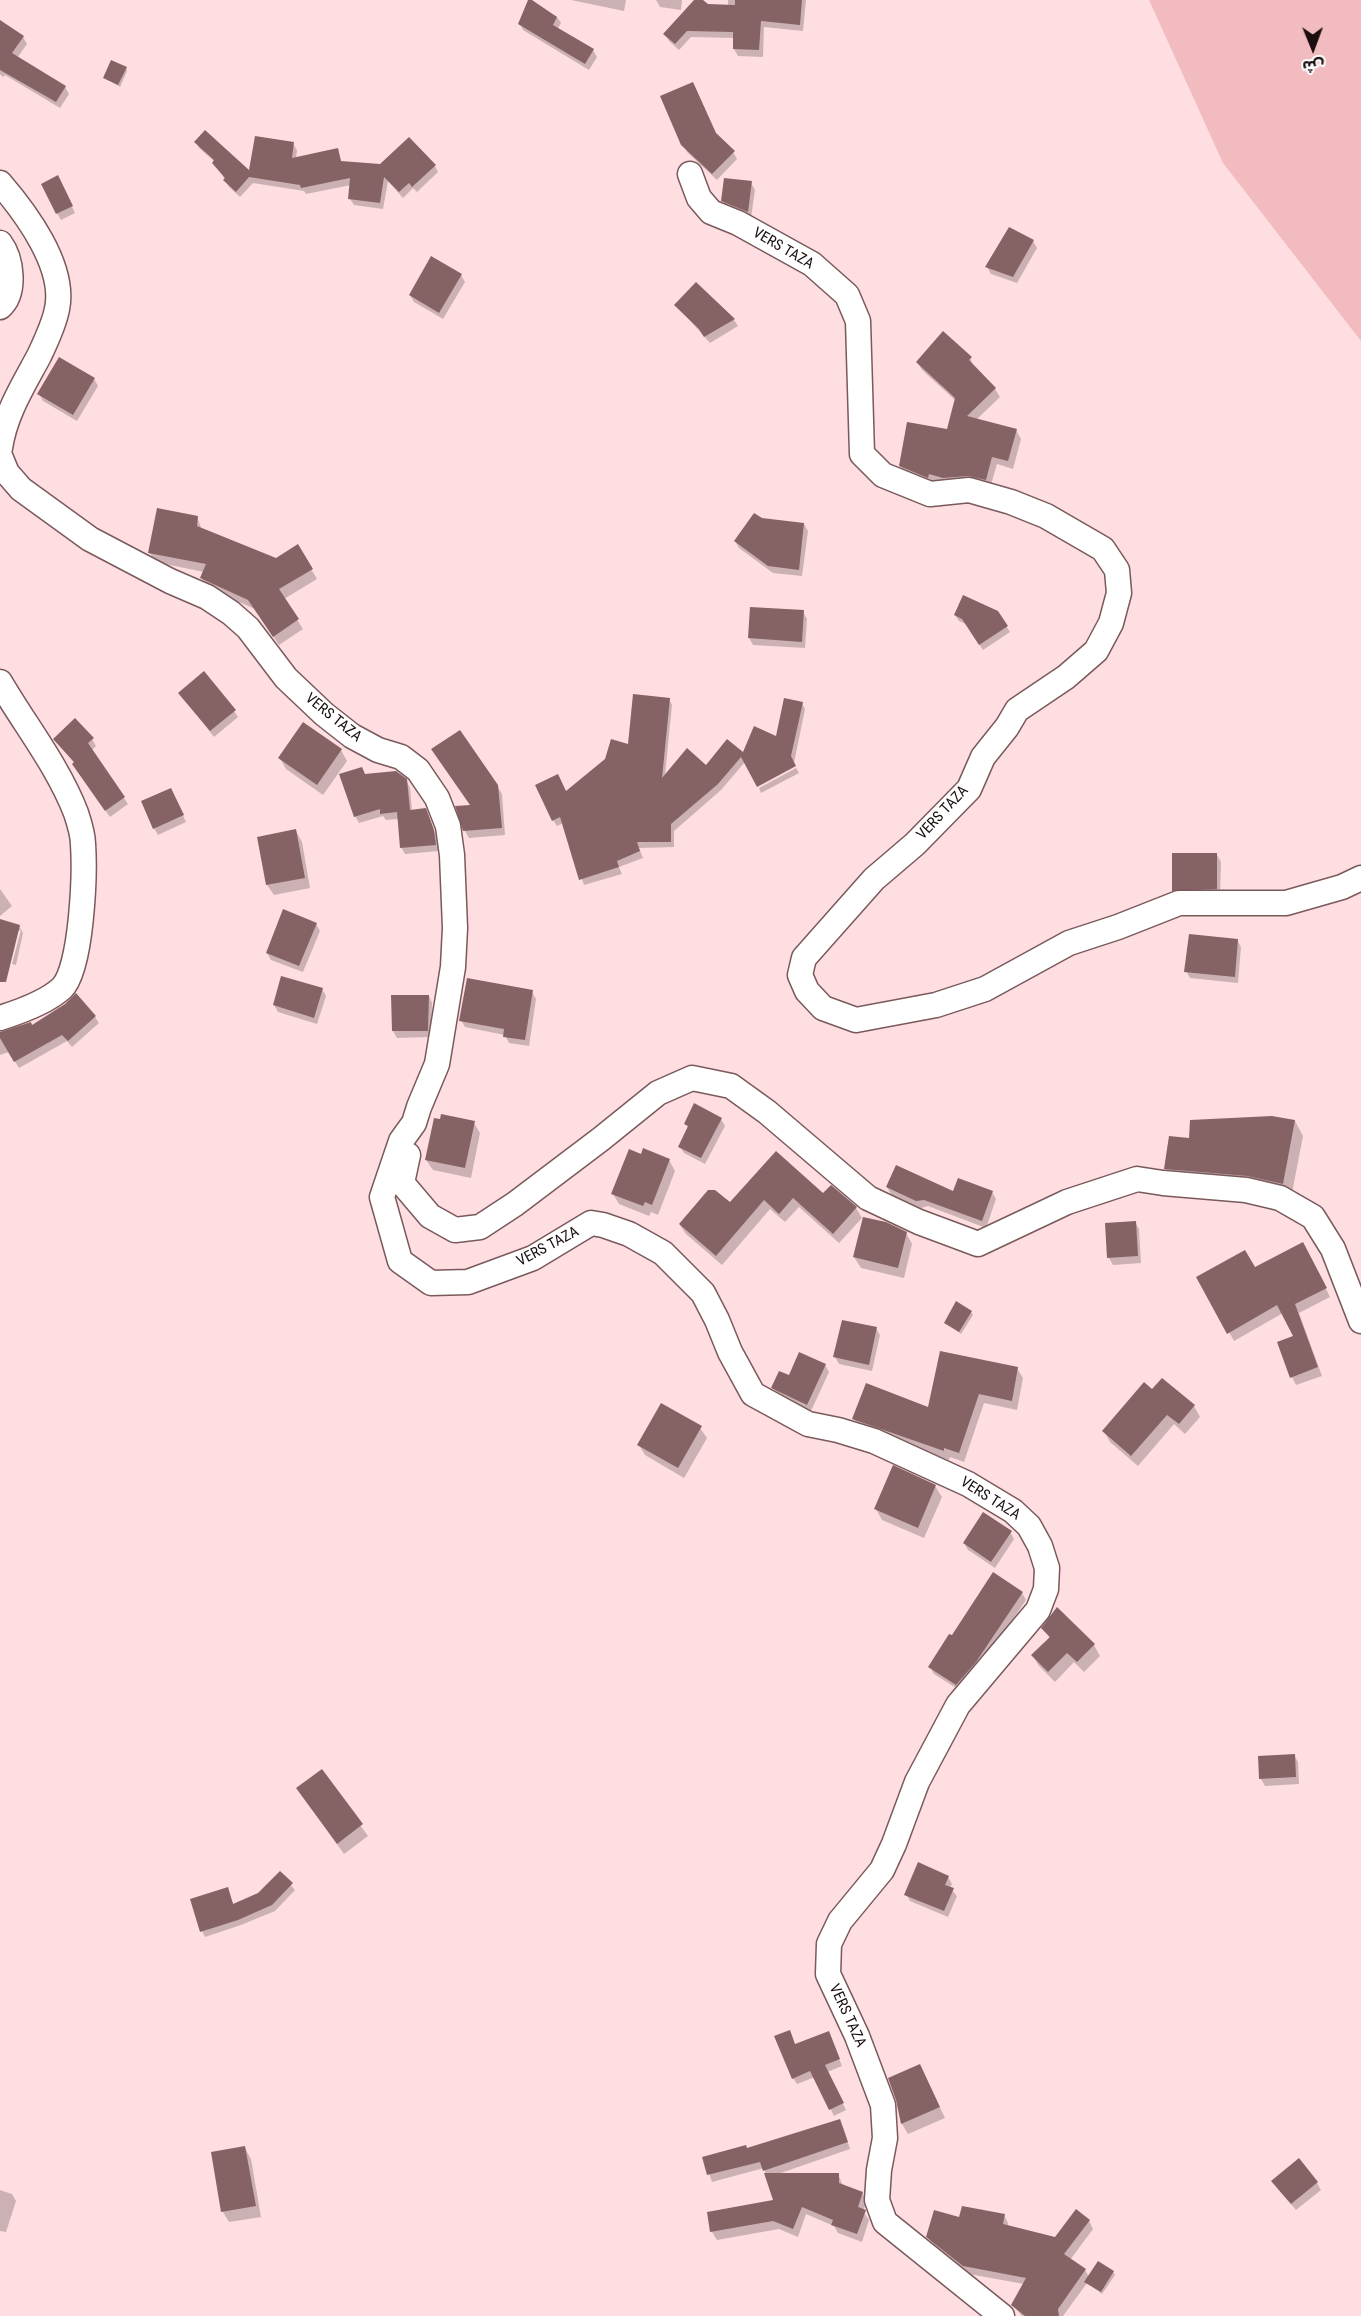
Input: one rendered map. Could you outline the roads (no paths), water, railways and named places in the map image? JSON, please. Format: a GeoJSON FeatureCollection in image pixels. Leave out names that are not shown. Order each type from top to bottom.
{"type":"FeatureCollection","features":[{"type":"Feature","properties":{"kind":"street","name":"VERS TAZA"},"geometry":{"type":"LineString","coordinates":[[690,174],[699,198],[711,212],[738,223],[812,264],[848,296],[858,321],[862,454],[883,475],[930,494],[969,490],[1011,502],[1046,516],[1103,549],[1117,570],[1119,593],[1111,623],[1096,651],[1066,677],[1017,710],[1007,727],[982,757],[969,789],[915,844],[874,879],[804,958],[800,975],[807,991],[823,1008],[856,1020],[936,1005],[985,989],[1070,943],[1179,903],[1286,903],[1342,887],[1361,878]]}},
{"type":"Feature","properties":{"kind":"street"},"geometry":{"type":"LineString","coordinates":[[0,183],[23,212],[48,255],[58,283],[58,307],[50,332],[3,429],[0,448]]}},
{"type":"Feature","properties":{"kind":"street"},"geometry":{"type":"LineString","coordinates":[[0,243],[9,267],[10,290],[0,307]]}},
{"type":"Feature","properties":{"kind":"street","name":"VERS TAZA"},"geometry":{"type":"LineString","coordinates":[[0,456],[7,473],[21,489],[90,539],[170,581],[207,597],[231,613],[248,628],[286,678],[324,714],[352,736],[378,750],[401,757],[418,770],[437,798],[448,826],[452,855],[455,928],[453,967],[437,1064],[418,1107],[402,1183],[430,1216],[455,1230],[480,1227],[601,1140],[658,1093],[692,1077],[731,1086],[768,1112],[868,1198],[919,1222],[978,1244],[1067,1202],[1137,1179],[1246,1190],[1280,1198],[1313,1217],[1333,1249],[1361,1321]]}},
{"type":"Feature","properties":{"kind":"street"},"geometry":{"type":"LineString","coordinates":[[0,682],[58,777],[76,813],[83,842],[84,881],[76,957],[63,987],[21,1012],[0,1018]]}},
{"type":"Feature","properties":{"kind":"street","name":"VERS TAZA"},"geometry":{"type":"LineString","coordinates":[[414,1123],[401,1141],[382,1197],[388,1225],[400,1261],[423,1277],[431,1282],[468,1282],[533,1258],[591,1224],[630,1233],[663,1253],[703,1293],[730,1352],[753,1394],[808,1424],[874,1441],[968,1484],[1014,1511],[1029,1526],[1040,1546],[1047,1568],[1047,1579],[1046,1589],[1038,1610],[958,1705],[917,1782],[882,1870],[840,1921],[829,1944],[827,1959],[828,1974],[857,2036],[883,2105],[885,2138],[877,2200],[885,2222],[1002,2316]]}}]}
